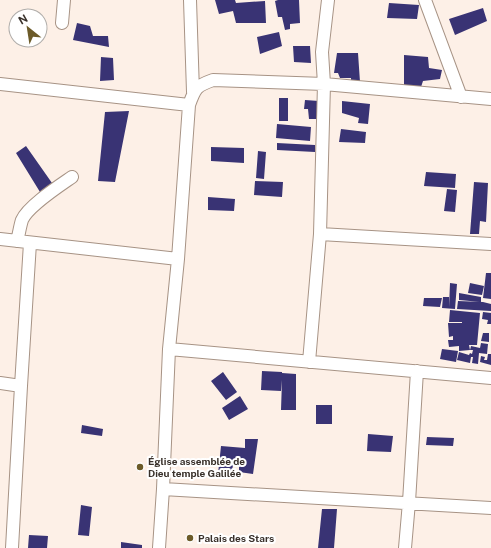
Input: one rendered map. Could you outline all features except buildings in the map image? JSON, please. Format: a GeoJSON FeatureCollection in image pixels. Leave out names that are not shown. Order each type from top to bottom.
{"type":"FeatureCollection","features":[{"type":"Feature","properties":{"kind":"street"},"geometry":{"type":"LineString","coordinates":[[62,23],[64,0]]}},
{"type":"Feature","properties":{"kind":"street"},"geometry":{"type":"LineString","coordinates":[[160,548],[169,349],[178,259],[189,105],[193,92],[190,0]]}},
{"type":"Feature","properties":{"kind":"street"},"geometry":{"type":"LineString","coordinates":[[309,362],[320,234],[324,84],[322,52],[328,0]]}},
{"type":"Feature","properties":{"kind":"street"},"geometry":{"type":"LineString","coordinates":[[425,0],[462,97]]}},
{"type":"Feature","properties":{"kind":"street"},"geometry":{"type":"LineString","coordinates":[[193,92],[202,84],[213,80],[324,84],[491,99]]}},
{"type":"Feature","properties":{"kind":"street"},"geometry":{"type":"LineString","coordinates":[[0,84],[189,105]]}},
{"type":"Feature","properties":{"kind":"street"},"geometry":{"type":"LineString","coordinates":[[17,241],[22,220],[27,211],[72,177]]}},
{"type":"Feature","properties":{"kind":"street"},"geometry":{"type":"LineString","coordinates":[[320,234],[491,244]]}},
{"type":"Feature","properties":{"kind":"street"},"geometry":{"type":"LineString","coordinates":[[0,240],[178,259]]}},
{"type":"Feature","properties":{"kind":"street"},"geometry":{"type":"LineString","coordinates":[[12,548],[30,243]]}},
{"type":"Feature","properties":{"kind":"street"},"geometry":{"type":"LineString","coordinates":[[169,349],[491,378]]}},
{"type":"Feature","properties":{"kind":"street"},"geometry":{"type":"LineString","coordinates":[[404,548],[409,502],[417,371]]}},
{"type":"Feature","properties":{"kind":"street"},"geometry":{"type":"LineString","coordinates":[[0,383],[21,386]]}},
{"type":"Feature","properties":{"kind":"street"},"geometry":{"type":"LineString","coordinates":[[163,489],[409,502],[491,508]]}},
{"type":"Feature","properties":{"kind":"place","name":"Église assemblée de Dieu temple Galilée"},"geometry":{"type":"Point","coordinates":[140,467]}},
{"type":"Feature","properties":{"kind":"place","name":"Palais des Stars"},"geometry":{"type":"Point","coordinates":[190,538]}}]}
